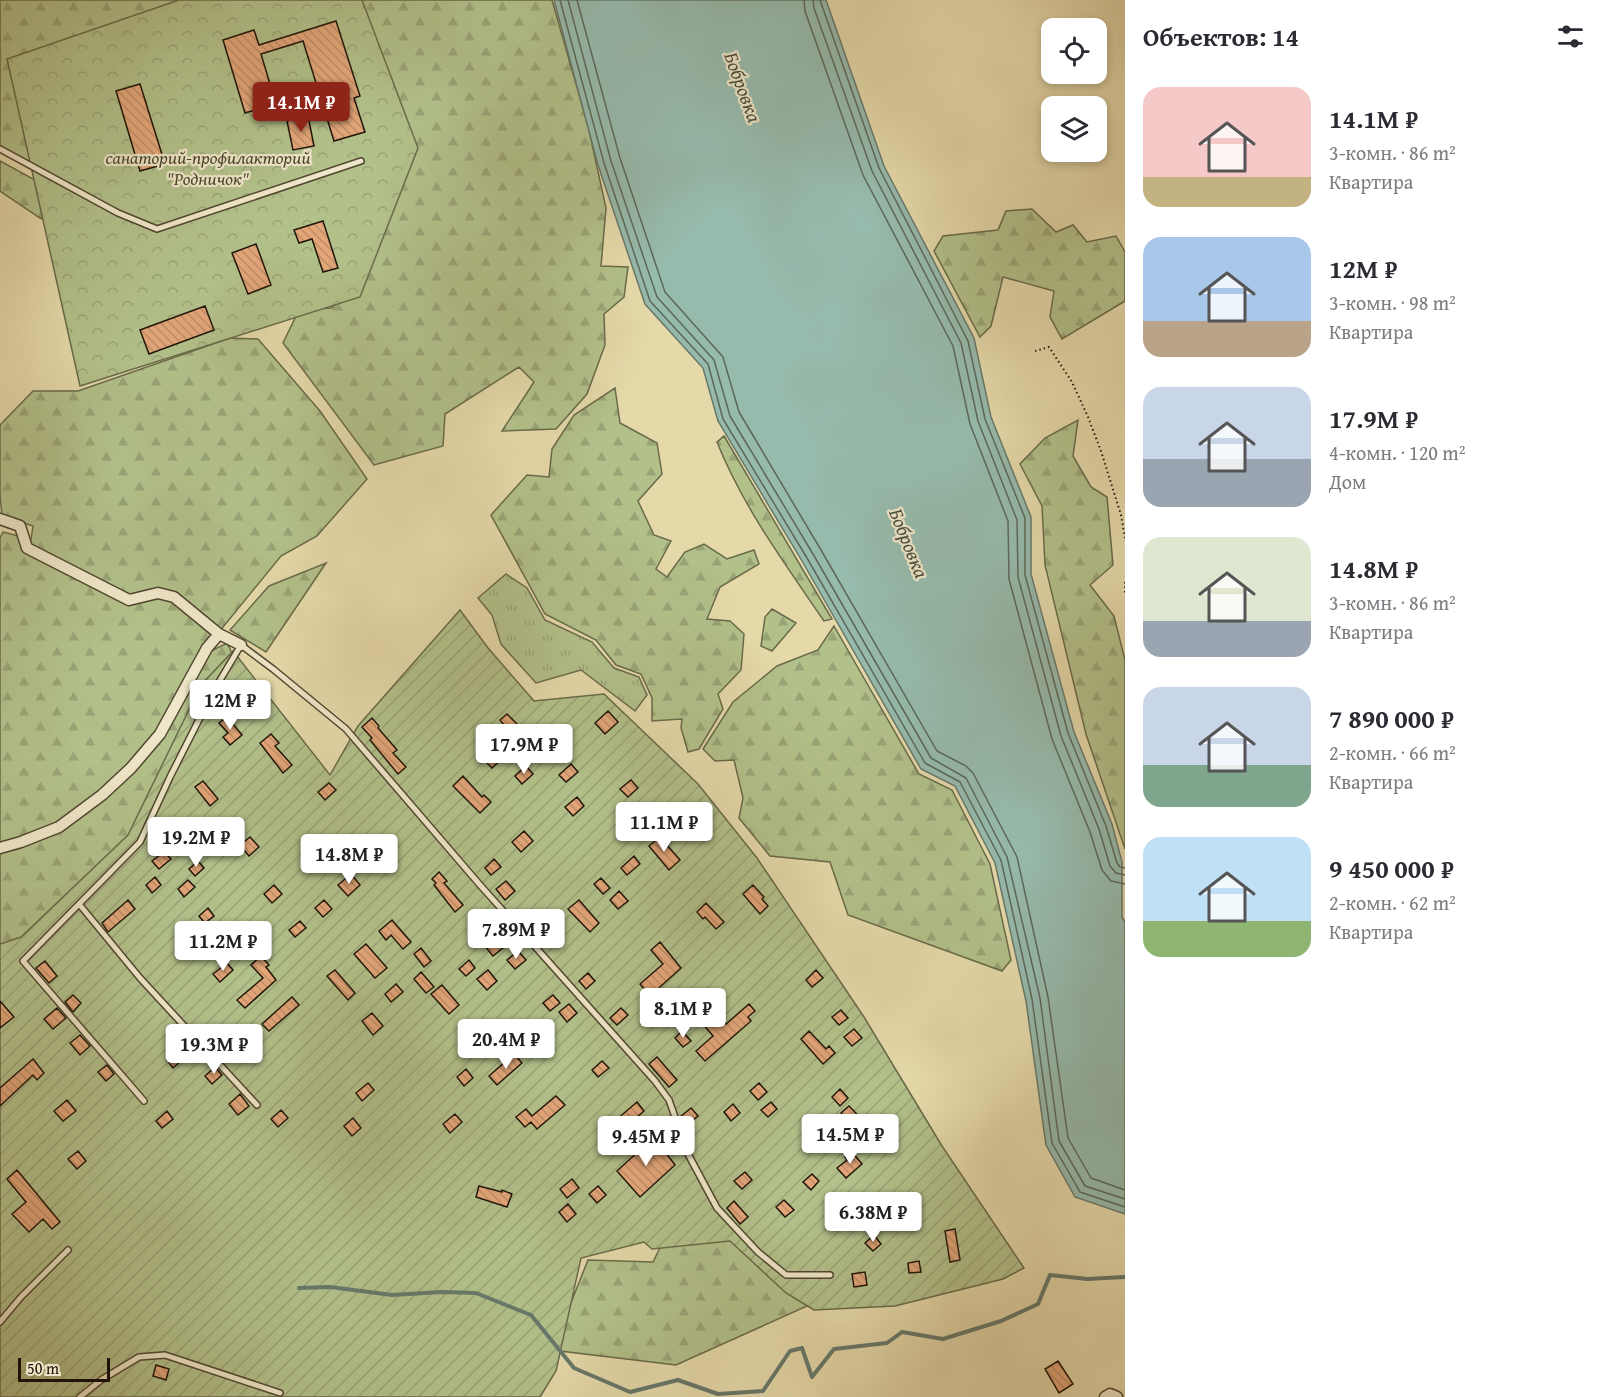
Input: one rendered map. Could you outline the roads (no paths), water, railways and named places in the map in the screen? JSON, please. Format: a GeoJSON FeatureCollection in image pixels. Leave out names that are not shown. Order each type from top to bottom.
{"type":"FeatureCollection","features":[{"type":"Feature","properties":{"kind":"street"},"geometry":{"type":"LineString","coordinates":[[0,519],[20,526],[27,548],[129,600],[158,593],[174,597],[219,634],[241,645]]}},
{"type":"Feature","properties":{"kind":"street"},"geometry":{"type":"LineString","coordinates":[[0,848],[59,827],[102,795],[131,768],[160,734],[207,648],[219,634]]}},
{"type":"Feature","properties":{"kind":"lane"},"geometry":{"type":"LineString","coordinates":[[0,150],[118,213],[157,229],[361,161]]}},
{"type":"Feature","properties":{"kind":"lane"},"geometry":{"type":"LineString","coordinates":[[144,1101],[23,961],[140,842],[213,692],[241,645],[346,729],[480,885],[655,1081],[669,1100],[688,1154],[717,1208],[758,1252],[786,1275],[830,1275]]}},
{"type":"Feature","properties":{"kind":"lane"},"geometry":{"type":"LineString","coordinates":[[79,904],[140,978],[257,1105]]}},
{"type":"Feature","properties":{"kind":"lane"},"geometry":{"type":"LineString","coordinates":[[0,1322],[21,1297],[68,1250]]}},
{"type":"Feature","properties":{"kind":"lane"},"geometry":{"type":"LineString","coordinates":[[80,1397],[101,1380],[139,1357],[165,1355],[280,1393]]}},
{"type":"Feature","properties":{"kind":"water","name":"Бобровка"},"geometry":{"type":"Polygon","coordinates":[[[554,0],[826,0],[884,166],[974,338],[991,417],[1031,517],[1031,574],[1074,732],[1112,824],[1122,862],[1122,917],[1125,922],[1125,1214],[1075,1197],[1046,1145],[1026,1001],[995,863],[955,786],[921,769],[802,561],[718,421],[703,368],[645,304],[598,165],[554,0]]]}},
{"type":"Feature","properties":{"kind":"waterway"},"geometry":{"type":"LineString","coordinates":[[299,1288],[330,1287],[392,1295],[441,1292],[476,1293],[531,1315],[574,1368],[630,1392],[678,1380],[718,1394],[763,1391],[790,1351],[802,1348],[812,1377],[834,1349],[887,1343],[902,1332],[943,1339],[1001,1321],[1038,1304],[1050,1275],[1087,1279],[1125,1277]]}},
{"type":"Feature","properties":{"kind":"park label","name":"санаторий-профилакторий \"Родничок\""},"geometry":{"type":"Point","coordinates":[208,168]}}]}
